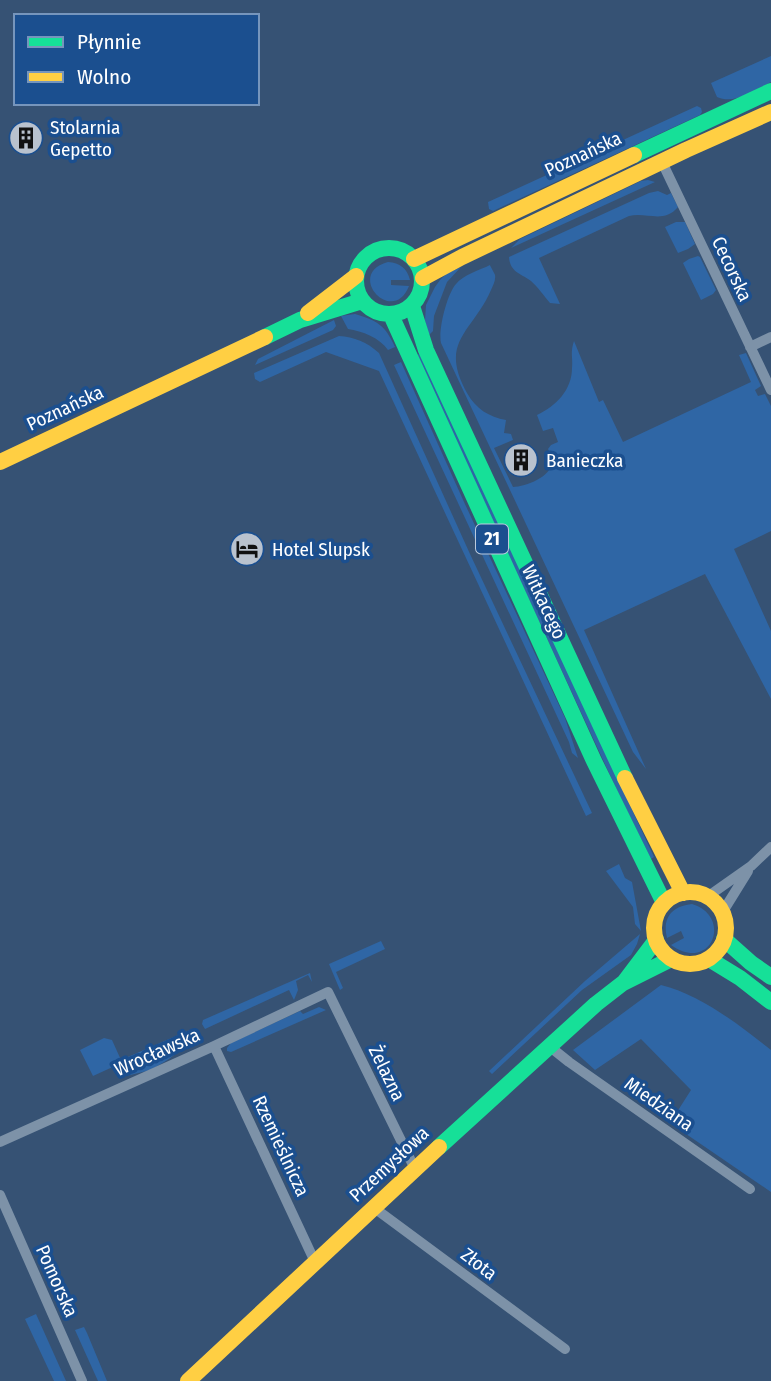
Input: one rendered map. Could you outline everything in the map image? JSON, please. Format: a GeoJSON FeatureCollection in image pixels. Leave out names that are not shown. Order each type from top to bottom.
{"type":"FeatureCollection","features":[{"type":"Feature","properties":{"kind":"main road","name":"Poznańska"},"geometry":{"type":"LineString","coordinates":[[414,258],[771,91]]}},
{"type":"Feature","properties":{"kind":"main road"},"geometry":{"type":"LineString","coordinates":[[422,278],[771,112]]}},
{"type":"Feature","properties":{"kind":"main road"},"geometry":{"type":"LineString","coordinates":[[395,248],[414,258],[420,267],[422,288],[419,298],[412,306],[391,315],[370,309],[362,301],[356,285],[356,276],[366,257],[374,251],[395,248]]}},
{"type":"Feature","properties":{"kind":"main road","name":"Poznańska"},"geometry":{"type":"LineString","coordinates":[[300,320],[356,276]]}},
{"type":"Feature","properties":{"kind":"main road","name":"Poznańska"},"geometry":{"type":"LineString","coordinates":[[0,462],[300,320],[362,301]]}},
{"type":"Feature","properties":{"kind":"main road","name":"Witkacego"},"geometry":{"type":"LineString","coordinates":[[412,306],[426,350],[477,463],[660,851],[683,893]]}},
{"type":"Feature","properties":{"kind":"main road","name":"Witkacego"},"geometry":{"type":"LineString","coordinates":[[391,315],[589,749],[664,903]]}},
{"type":"Feature","properties":{"kind":"main road"},"geometry":{"type":"LineString","coordinates":[[683,893],[707,897],[722,913],[726,926],[721,947],[709,959],[697,964],[684,964],[671,959],[656,940],[654,930],[658,911],[664,903],[683,893]]}},
{"type":"Feature","properties":{"kind":"main road"},"geometry":{"type":"LineString","coordinates":[[724,939],[771,977]]}},
{"type":"Feature","properties":{"kind":"main road","name":"Przemysłowa"},"geometry":{"type":"LineString","coordinates":[[188,1381],[373,1207],[549,1046],[623,983],[656,940]]}},
{"type":"Feature","properties":{"kind":"main road","name":"Przemysłowa"},"geometry":{"type":"LineString","coordinates":[[623,983],[671,959]]}},
{"type":"Feature","properties":{"kind":"main road"},"geometry":{"type":"LineString","coordinates":[[709,959],[771,1002]]}},
{"type":"Feature","properties":{"kind":"street","name":"Cecorska"},"geometry":{"type":"LineString","coordinates":[[662,162],[771,390]]}},
{"type":"Feature","properties":{"kind":"street"},"geometry":{"type":"LineString","coordinates":[[750,347],[771,337]]}},
{"type":"Feature","properties":{"kind":"street"},"geometry":{"type":"LineString","coordinates":[[707,897],[751,866],[771,847]]}},
{"type":"Feature","properties":{"kind":"street"},"geometry":{"type":"LineString","coordinates":[[722,913],[751,866]]}},
{"type":"Feature","properties":{"kind":"street","name":"Wrocławska"},"geometry":{"type":"LineString","coordinates":[[0,1142],[328,992]]}},
{"type":"Feature","properties":{"kind":"street","name":"Żelazna"},"geometry":{"type":"LineString","coordinates":[[328,992],[415,1169]]}},
{"type":"Feature","properties":{"kind":"street","name":"Rzemieślnicza"},"geometry":{"type":"LineString","coordinates":[[214,1046],[315,1262]]}},
{"type":"Feature","properties":{"kind":"street","name":"Miedziana"},"geometry":{"type":"LineString","coordinates":[[549,1046],[750,1189]]}},
{"type":"Feature","properties":{"kind":"street","name":"Pomorska"},"geometry":{"type":"LineString","coordinates":[[0,1195],[82,1381]]}},
{"type":"Feature","properties":{"kind":"street","name":"Złota"},"geometry":{"type":"LineString","coordinates":[[373,1207],[565,1349]]}},
{"type":"Feature","properties":{"kind":"shaded area"},"geometry":{"type":"Polygon","coordinates":[[[771,56],[771,82],[738,98],[717,97],[711,83],[771,56]]]}},
{"type":"Feature","properties":{"kind":"shaded area"},"geometry":{"type":"Polygon","coordinates":[[[697,106],[701,108],[700,115],[493,211],[489,209],[488,202],[697,106]]]}},
{"type":"Feature","properties":{"kind":"shaded area"},"geometry":{"type":"Polygon","coordinates":[[[648,180],[655,182],[511,248],[520,239],[648,180]]]}},
{"type":"Feature","properties":{"kind":"shaded area"},"geometry":{"type":"Polygon","coordinates":[[[658,191],[667,195],[671,193],[678,207],[673,212],[661,216],[629,216],[539,258],[560,304],[550,303],[534,283],[511,266],[509,257],[658,191]]]}},
{"type":"Feature","properties":{"kind":"shaded area"},"geometry":{"type":"Polygon","coordinates":[[[676,222],[685,222],[695,244],[678,253],[665,227],[676,222]]]}},
{"type":"Feature","properties":{"kind":"shaded area"},"geometry":{"type":"Polygon","coordinates":[[[698,256],[716,290],[701,300],[683,263],[698,256]]]}},
{"type":"Feature","properties":{"kind":"shaded area"},"geometry":{"type":"Polygon","coordinates":[[[388,262],[402,267],[410,280],[391,280],[391,285],[409,286],[402,297],[393,301],[384,300],[371,286],[370,277],[376,268],[388,262]]]}},
{"type":"Feature","properties":{"kind":"shaded area"},"geometry":{"type":"Polygon","coordinates":[[[490,265],[495,275],[494,283],[484,304],[461,338],[456,361],[459,375],[475,404],[494,417],[506,420],[504,433],[511,434],[513,440],[494,448],[513,487],[538,480],[549,471],[552,457],[548,449],[558,442],[553,428],[543,431],[537,415],[556,402],[566,390],[571,376],[574,341],[599,402],[603,400],[623,442],[751,382],[739,355],[746,353],[761,386],[755,390],[758,396],[765,394],[771,406],[771,531],[734,549],[771,631],[771,699],[705,574],[584,630],[646,769],[633,752],[441,343],[442,321],[456,284],[490,265]]]}},
{"type":"Feature","properties":{"kind":"shaded area"},"geometry":{"type":"Polygon","coordinates":[[[461,267],[447,282],[434,316],[433,331],[429,335],[425,321],[426,305],[440,280],[461,267]]]}},
{"type":"Feature","properties":{"kind":"shaded area"},"geometry":{"type":"Polygon","coordinates":[[[355,314],[380,325],[395,347],[388,350],[370,336],[348,329],[341,316],[355,314]]]}},
{"type":"Feature","properties":{"kind":"shaded area"},"geometry":{"type":"Polygon","coordinates":[[[334,320],[336,326],[333,330],[255,365],[258,359],[334,320]]]}},
{"type":"Feature","properties":{"kind":"shaded area"},"geometry":{"type":"Polygon","coordinates":[[[339,336],[360,341],[379,353],[592,813],[586,816],[379,371],[326,352],[260,382],[255,379],[254,373],[339,336]]]}},
{"type":"Feature","properties":{"kind":"shaded area"},"geometry":{"type":"Polygon","coordinates":[[[420,354],[654,857],[651,859],[416,355],[420,354]]]}},
{"type":"Feature","properties":{"kind":"shaded area"},"geometry":{"type":"Polygon","coordinates":[[[401,362],[565,718],[578,758],[572,753],[394,365],[401,362]]]}},
{"type":"Feature","properties":{"kind":"shaded area"},"geometry":{"type":"Polygon","coordinates":[[[619,864],[625,878],[632,882],[641,931],[635,924],[633,907],[606,871],[619,864]]]}},
{"type":"Feature","properties":{"kind":"shaded area"},"geometry":{"type":"Polygon","coordinates":[[[692,904],[705,910],[712,920],[714,930],[712,940],[706,948],[697,953],[685,952],[671,945],[684,938],[681,931],[667,938],[666,931],[670,914],[679,907],[692,904]]]}},
{"type":"Feature","properties":{"kind":"shaded area"},"geometry":{"type":"Polygon","coordinates":[[[640,934],[631,955],[582,990],[492,1074],[489,1071],[585,981],[640,934]]]}},
{"type":"Feature","properties":{"kind":"shaded area"},"geometry":{"type":"Polygon","coordinates":[[[381,941],[385,949],[336,972],[343,988],[340,990],[329,964],[381,941]]]}},
{"type":"Feature","properties":{"kind":"shaded area"},"geometry":{"type":"Polygon","coordinates":[[[310,973],[312,982],[308,975],[296,981],[298,990],[294,1000],[289,990],[205,1029],[202,1024],[203,1020],[310,973]]]}},
{"type":"Feature","properties":{"kind":"shaded area"},"geometry":{"type":"Polygon","coordinates":[[[661,985],[705,1003],[771,1050],[771,1192],[670,1123],[691,1090],[641,1039],[595,1070],[573,1050],[661,985]]]}},
{"type":"Feature","properties":{"kind":"shaded area"},"geometry":{"type":"Polygon","coordinates":[[[319,1007],[326,1010],[231,1052],[227,1051],[231,1043],[300,1011],[303,1014],[319,1007]]]}},
{"type":"Feature","properties":{"kind":"shaded area"},"geometry":{"type":"Polygon","coordinates":[[[192,1029],[196,1040],[191,1047],[179,1051],[151,1070],[126,1076],[117,1065],[93,1076],[80,1050],[104,1038],[112,1040],[121,1060],[192,1029]]]}},
{"type":"Feature","properties":{"kind":"shaded area"},"geometry":{"type":"Polygon","coordinates":[[[36,1314],[66,1381],[54,1381],[25,1319],[36,1314]]]}},
{"type":"Feature","properties":{"kind":"shaded area"},"geometry":{"type":"Polygon","coordinates":[[[84,1327],[107,1381],[98,1381],[75,1330],[84,1327]]]}},
{"type":"Feature","properties":{"kind":"traffic: fast"},"geometry":{"type":"LineString","coordinates":[[634,155],[771,91]]}},
{"type":"Feature","properties":{"kind":"traffic: fast"},"geometry":{"type":"LineString","coordinates":[[383,248],[395,248],[407,253],[417,263],[422,281],[420,294],[407,309],[395,314],[383,314],[371,309],[361,299],[356,287],[356,275],[361,263],[371,253],[383,248]]}},
{"type":"Feature","properties":{"kind":"traffic: fast"},"geometry":{"type":"LineString","coordinates":[[265,337],[300,320],[362,301]]}},
{"type":"Feature","properties":{"kind":"traffic: fast"},"geometry":{"type":"LineString","coordinates":[[412,306],[426,350],[625,778]]}},
{"type":"Feature","properties":{"kind":"traffic: fast"},"geometry":{"type":"LineString","coordinates":[[391,315],[594,761],[664,903]]}},
{"type":"Feature","properties":{"kind":"traffic: fast"},"geometry":{"type":"LineString","coordinates":[[724,939],[771,977]]}},
{"type":"Feature","properties":{"kind":"traffic: fast"},"geometry":{"type":"LineString","coordinates":[[625,981],[656,940]]}},
{"type":"Feature","properties":{"kind":"traffic: fast"},"geometry":{"type":"LineString","coordinates":[[439,1147],[596,1004],[623,983],[671,959]]}},
{"type":"Feature","properties":{"kind":"traffic: fast"},"geometry":{"type":"LineString","coordinates":[[709,959],[771,1002]]}},
{"type":"Feature","properties":{"kind":"traffic: slow"},"geometry":{"type":"LineString","coordinates":[[423,278],[686,150],[771,112]]}},
{"type":"Feature","properties":{"kind":"traffic: slow"},"geometry":{"type":"LineString","coordinates":[[414,259],[634,155]]}},
{"type":"Feature","properties":{"kind":"traffic: slow"},"geometry":{"type":"LineString","coordinates":[[308,313],[356,276]]}},
{"type":"Feature","properties":{"kind":"traffic: slow"},"geometry":{"type":"LineString","coordinates":[[0,462],[265,337]]}},
{"type":"Feature","properties":{"kind":"traffic: slow"},"geometry":{"type":"LineString","coordinates":[[625,778],[683,893]]}},
{"type":"Feature","properties":{"kind":"traffic: slow"},"geometry":{"type":"LineString","coordinates":[[690,892],[710,898],[720,908],[726,928],[720,948],[710,958],[690,964],[670,958],[660,948],[654,928],[660,908],[670,898],[690,892]]}},
{"type":"Feature","properties":{"kind":"traffic: slow"},"geometry":{"type":"LineString","coordinates":[[188,1381],[439,1147]]}},
{"type":"Feature","properties":{"kind":"place","name":"Stolarnia Gepetto"},"geometry":{"type":"Point","coordinates":[26,138]}},
{"type":"Feature","properties":{"kind":"place","name":"Banieczka"},"geometry":{"type":"Point","coordinates":[521,460]}},
{"type":"Feature","properties":{"kind":"place","name":"Hotel Slupsk"},"geometry":{"type":"Point","coordinates":[247,549]}}]}
